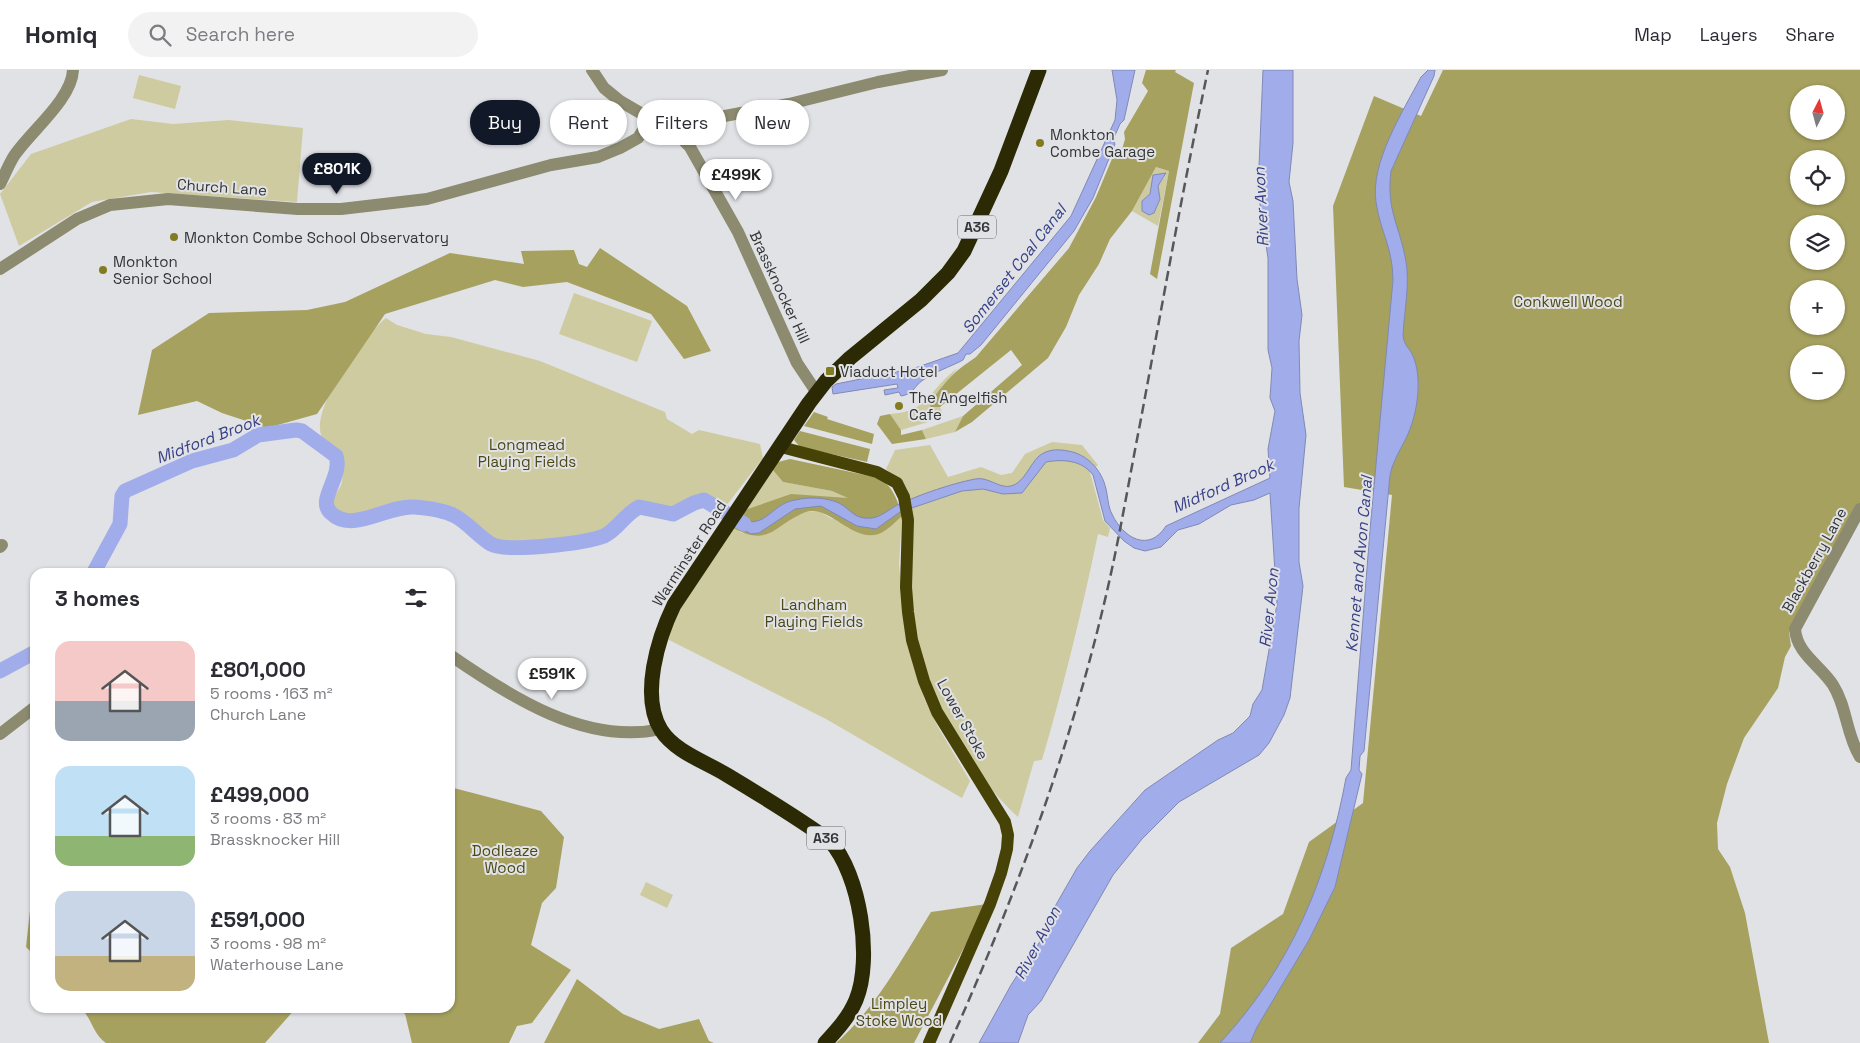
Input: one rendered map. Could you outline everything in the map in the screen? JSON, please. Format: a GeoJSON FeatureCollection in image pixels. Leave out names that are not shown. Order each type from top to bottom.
{"type":"FeatureCollection","features":[{"type":"Feature","properties":{"kind":"highway","name":"Warminster Road"},"geometry":{"type":"LineString","coordinates":[[825,1043],[848,1016],[856,1001],[860,988],[863,963],[855,886],[840,852],[830,840],[814,829],[681,749],[661,729],[653,703],[654,660],[663,628],[674,605],[781,447],[818,385],[921,300],[948,272],[964,251],[1001,171],[1038,70]]}},
{"type":"Feature","properties":{"kind":"main road","name":"Lower Stoke"},"geometry":{"type":"LineString","coordinates":[[781,447],[877,472],[897,483],[904,497],[907,511],[906,599],[912,640],[924,681],[949,733],[1000,810],[1008,835],[1005,860],[990,904],[928,1043]]}},
{"type":"Feature","properties":{"kind":"street"},"geometry":{"type":"LineString","coordinates":[[0,184],[14,156],[58,104],[72,76],[73,70]]}},
{"type":"Feature","properties":{"kind":"street","name":"Brassknocker Hill"},"geometry":{"type":"LineString","coordinates":[[592,70],[604,88],[637,110]]}},
{"type":"Feature","properties":{"kind":"street"},"geometry":{"type":"LineString","coordinates":[[726,115],[789,104],[878,82],[942,70]]}},
{"type":"Feature","properties":{"kind":"street","name":"Church Lane"},"geometry":{"type":"LineString","coordinates":[[0,269],[77,219],[110,205],[168,199],[298,209],[341,209],[427,199],[552,165],[598,157],[637,139]]}},
{"type":"Feature","properties":{"kind":"street","name":"Brassknocker Hill"},"geometry":{"type":"LineString","coordinates":[[688,145],[738,232],[797,363],[818,385]]}},
{"type":"Feature","properties":{"kind":"street","name":"Blackberry Lane"},"geometry":{"type":"LineString","coordinates":[[1860,509],[1795,629],[1796,641],[1800,649],[1834,687],[1852,744],[1860,757]]}},
{"type":"Feature","properties":{"kind":"street"},"geometry":{"type":"LineString","coordinates":[[455,659],[477,674],[560,720],[594,730],[614,732],[649,732],[661,729]]}},
{"type":"Feature","properties":{"kind":"street"},"geometry":{"type":"LineString","coordinates":[[0,734],[30,711]]}},
{"type":"Feature","properties":{"kind":"green space"},"geometry":{"type":"Polygon","coordinates":[[[1146,70],[1176,70],[1175,72],[1194,83],[1157,279],[1150,274],[1169,171],[1156,167],[1132,211],[1110,239],[1099,264],[1079,295],[1066,327],[1048,358],[972,422],[955,432],[963,416],[1022,365],[1011,350],[940,407],[931,407],[929,404],[950,378],[976,357],[1069,248],[1096,197],[1114,154],[1121,153],[1125,139],[1124,132],[1148,91],[1142,83],[1146,70]]]}},
{"type":"Feature","properties":{"kind":"green space","name":"Conkwell Wood"},"geometry":{"type":"Polygon","coordinates":[[[1443,70],[1860,70],[1860,505],[1789,632],[1791,646],[1785,657],[1778,688],[1744,738],[1727,784],[1717,823],[1718,849],[1730,867],[1745,913],[1769,1043],[1198,1043],[1220,1014],[1231,948],[1283,914],[1309,842],[1363,803],[1392,495],[1344,487],[1333,206],[1374,96],[1421,116],[1443,70]]]}},
{"type":"Feature","properties":{"kind":"green space"},"geometry":{"type":"Polygon","coordinates":[[[139,75],[181,86],[175,109],[133,98],[139,75]]]}},
{"type":"Feature","properties":{"kind":"green space"},"geometry":{"type":"Polygon","coordinates":[[[131,119],[173,124],[229,120],[303,128],[297,202],[151,192],[92,202],[19,246],[0,194],[31,154],[131,119]]]}},
{"type":"Feature","properties":{"kind":"green space"},"geometry":{"type":"Polygon","coordinates":[[[1156,167],[1169,171],[1158,226],[1132,211],[1156,167]],[[1166,175],[1154,181],[1150,194],[1142,201],[1149,215],[1154,213],[1160,199],[1158,186],[1166,175]]]}},
{"type":"Feature","properties":{"kind":"green space"},"geometry":{"type":"Polygon","coordinates":[[[600,248],[687,306],[711,351],[684,359],[651,314],[567,282],[523,287],[495,280],[385,314],[317,414],[267,428],[222,413],[197,401],[138,415],[152,350],[209,313],[307,310],[345,302],[450,253],[524,264],[521,251],[574,250],[579,264],[587,267],[600,248]]]}},
{"type":"Feature","properties":{"kind":"green space"},"geometry":{"type":"Polygon","coordinates":[[[574,293],[652,321],[637,362],[559,334],[574,293]]]}},
{"type":"Feature","properties":{"kind":"green space","name":"Longmead Playing Fields"},"geometry":{"type":"Polygon","coordinates":[[[386,318],[397,325],[426,334],[451,337],[540,361],[665,412],[667,419],[692,434],[699,430],[760,444],[763,458],[726,506],[709,497],[699,495],[670,509],[631,504],[603,535],[571,541],[500,548],[458,515],[435,506],[422,504],[399,505],[367,513],[346,515],[338,512],[333,500],[342,482],[341,455],[331,444],[323,440],[320,430],[321,416],[334,385],[354,353],[386,318]]]}},
{"type":"Feature","properties":{"kind":"green space"},"geometry":{"type":"Polygon","coordinates":[[[958,368],[929,404],[931,407],[940,407],[943,415],[928,422],[901,430],[890,414],[913,409],[921,404],[958,368]]]}},
{"type":"Feature","properties":{"kind":"green space"},"geometry":{"type":"Polygon","coordinates":[[[814,412],[828,417],[827,419],[874,434],[872,444],[804,426],[814,412]]]}},
{"type":"Feature","properties":{"kind":"green space"},"geometry":{"type":"Polygon","coordinates":[[[890,414],[901,430],[901,435],[922,430],[926,439],[892,444],[877,424],[880,416],[890,414]]]}},
{"type":"Feature","properties":{"kind":"green space"},"geometry":{"type":"Polygon","coordinates":[[[963,416],[955,432],[926,439],[922,430],[963,416]]]}},
{"type":"Feature","properties":{"kind":"green space"},"geometry":{"type":"Polygon","coordinates":[[[800,431],[870,449],[867,462],[800,447],[794,440],[800,431]]]}},
{"type":"Feature","properties":{"kind":"green space"},"geometry":{"type":"Polygon","coordinates":[[[1052,442],[1082,445],[1098,465],[1090,472],[1103,520],[1110,528],[1108,537],[1098,534],[1086,591],[1050,732],[1042,760],[1034,761],[1018,817],[1001,800],[969,759],[954,735],[930,685],[921,661],[911,607],[912,521],[909,496],[902,482],[886,469],[895,450],[930,445],[948,477],[981,467],[1001,475],[1012,473],[1025,454],[1052,442]]]}},
{"type":"Feature","properties":{"kind":"green space"},"geometry":{"type":"Polygon","coordinates":[[[790,459],[879,478],[894,494],[902,516],[881,533],[871,535],[861,534],[833,518],[815,511],[806,512],[795,517],[764,535],[746,534],[733,528],[745,510],[791,494],[848,498],[832,491],[783,482],[772,469],[778,462],[790,459]]]}},
{"type":"Feature","properties":{"kind":"green space"},"geometry":{"type":"Polygon","coordinates":[[[772,469],[783,482],[832,491],[850,498],[745,510],[772,469]]]}},
{"type":"Feature","properties":{"kind":"green space","name":"Landham Playing Fields"},"geometry":{"type":"Polygon","coordinates":[[[819,511],[832,519],[895,521],[902,516],[899,564],[904,622],[924,698],[938,727],[970,781],[962,798],[826,719],[667,639],[675,616],[733,528],[742,533],[806,512],[819,511]]]}},
{"type":"Feature","properties":{"kind":"green space","name":"Dodleaze Wood"},"geometry":{"type":"Polygon","coordinates":[[[455,788],[541,811],[564,837],[556,888],[542,903],[531,945],[571,970],[532,1023],[517,1026],[509,1043],[412,1043],[403,1013],[455,1013],[455,788]]]}},
{"type":"Feature","properties":{"kind":"green space"},"geometry":{"type":"Polygon","coordinates":[[[646,882],[673,895],[667,908],[640,895],[646,882]]]}},
{"type":"Feature","properties":{"kind":"green space","name":"Limpley Stoke Wood"},"geometry":{"type":"Polygon","coordinates":[[[987,904],[914,1043],[836,1043],[864,1014],[876,998],[931,912],[987,904]]]}},
{"type":"Feature","properties":{"kind":"green space"},"geometry":{"type":"Polygon","coordinates":[[[30,910],[30,951],[26,947],[30,910]]]}},
{"type":"Feature","properties":{"kind":"green space"},"geometry":{"type":"Polygon","coordinates":[[[577,979],[623,1014],[659,1029],[699,1019],[709,1041],[714,1043],[544,1043],[577,979]]]}},
{"type":"Feature","properties":{"kind":"green space"},"geometry":{"type":"Polygon","coordinates":[[[85,1013],[292,1013],[265,1043],[106,1043],[98,1035],[85,1013]]]}},
{"type":"Feature","properties":{"kind":"water"},"geometry":{"type":"Polygon","coordinates":[[[1112,70],[1135,70],[1124,120],[1120,124],[1113,140],[1115,144],[1093,198],[1074,231],[981,345],[970,354],[966,354],[963,360],[932,374],[905,395],[901,396],[899,392],[885,395],[884,390],[898,388],[897,384],[833,394],[832,387],[836,384],[915,368],[958,353],[1071,216],[1115,120],[1117,100],[1112,70]]]}},
{"type":"Feature","properties":{"kind":"water","name":"River Avon"},"geometry":{"type":"Polygon","coordinates":[[[1263,70],[1293,70],[1293,143],[1289,182],[1293,201],[1297,279],[1302,315],[1299,341],[1300,393],[1306,435],[1299,508],[1299,562],[1303,586],[1290,698],[1284,715],[1269,743],[1259,755],[1179,802],[1142,839],[1113,875],[1041,1001],[1028,1015],[1018,1043],[979,1043],[1011,985],[1018,974],[1025,968],[1044,934],[1049,917],[1077,868],[1090,851],[1145,790],[1218,740],[1233,733],[1250,716],[1253,704],[1262,690],[1277,604],[1270,493],[1254,500],[1231,505],[1199,524],[1178,530],[1161,547],[1145,551],[1134,548],[1124,541],[1105,521],[1093,475],[1089,470],[1078,464],[1065,461],[1046,462],[1022,493],[1003,494],[983,489],[962,491],[900,512],[876,529],[857,526],[821,506],[795,509],[759,533],[751,534],[730,522],[735,515],[753,522],[760,520],[786,503],[811,498],[839,503],[857,516],[872,518],[908,500],[966,481],[984,479],[1002,486],[1011,486],[1020,481],[1039,456],[1049,451],[1061,450],[1075,453],[1093,464],[1104,482],[1110,508],[1117,523],[1129,535],[1144,540],[1152,539],[1166,526],[1270,478],[1268,449],[1275,411],[1270,398],[1272,368],[1268,350],[1268,258],[1258,191],[1263,70]]]}},
{"type":"Feature","properties":{"kind":"water"},"geometry":{"type":"Polygon","coordinates":[[[1428,70],[1435,70],[1434,76],[1391,171],[1390,197],[1407,271],[1403,336],[1416,364],[1418,392],[1410,429],[1390,475],[1364,751],[1360,756],[1359,770],[1362,774],[1335,887],[1309,940],[1257,1027],[1250,1043],[1220,1043],[1245,1014],[1267,983],[1286,952],[1302,920],[1317,886],[1338,816],[1346,778],[1351,770],[1370,530],[1393,280],[1391,258],[1378,212],[1375,187],[1383,154],[1397,121],[1421,77],[1428,70]]]}},
{"type":"Feature","properties":{"kind":"water"},"geometry":{"type":"Polygon","coordinates":[[[1166,173],[1158,186],[1160,199],[1154,213],[1149,215],[1142,211],[1142,201],[1150,194],[1153,175],[1166,173]]]}},
{"type":"Feature","properties":{"kind":"waterway","name":"Midford Brook"},"geometry":{"type":"LineString","coordinates":[[96,568],[120,524],[122,496],[125,491],[192,461],[233,450],[258,435],[296,430],[302,431],[336,456],[336,472],[326,502],[327,508],[339,519],[359,520],[404,508],[430,509],[455,516],[491,544],[513,548],[547,546],[595,539],[609,533],[639,507],[673,514],[704,500],[744,524]]}},
{"type":"Feature","properties":{"kind":"waterway","name":"Midford Brook"},"geometry":{"type":"LineString","coordinates":[[0,671],[30,655]]}},
{"type":"Feature","properties":{"kind":"railway"},"geometry":{"type":"LineString","coordinates":[[950,1043],[1017,883],[1037,829],[1089,664],[1118,539],[1181,202],[1208,70]]}},
{"type":"Feature","properties":{"kind":"place","name":"Monkton Combe Garage"},"geometry":{"type":"Point","coordinates":[1040,143]}},
{"type":"Feature","properties":{"kind":"place","name":"Monkton Combe School Observatory"},"geometry":{"type":"Point","coordinates":[174,237]}},
{"type":"Feature","properties":{"kind":"place","name":"Monkton Senior School"},"geometry":{"type":"Point","coordinates":[103,270]}},
{"type":"Feature","properties":{"kind":"place","name":"Viaduct Hotel"},"geometry":{"type":"Point","coordinates":[830,371]}},
{"type":"Feature","properties":{"kind":"place","name":"The Angelfish Cafe"},"geometry":{"type":"Point","coordinates":[899,406]}},
{"type":"Feature","properties":{"kind":"water label","name":"Somerset Coal Canal"},"geometry":{"type":"Point","coordinates":[1014,269]}},
{"type":"Feature","properties":{"kind":"water label","name":"Kennet and Avon Canal"},"geometry":{"type":"Point","coordinates":[1359,564]}}]}
